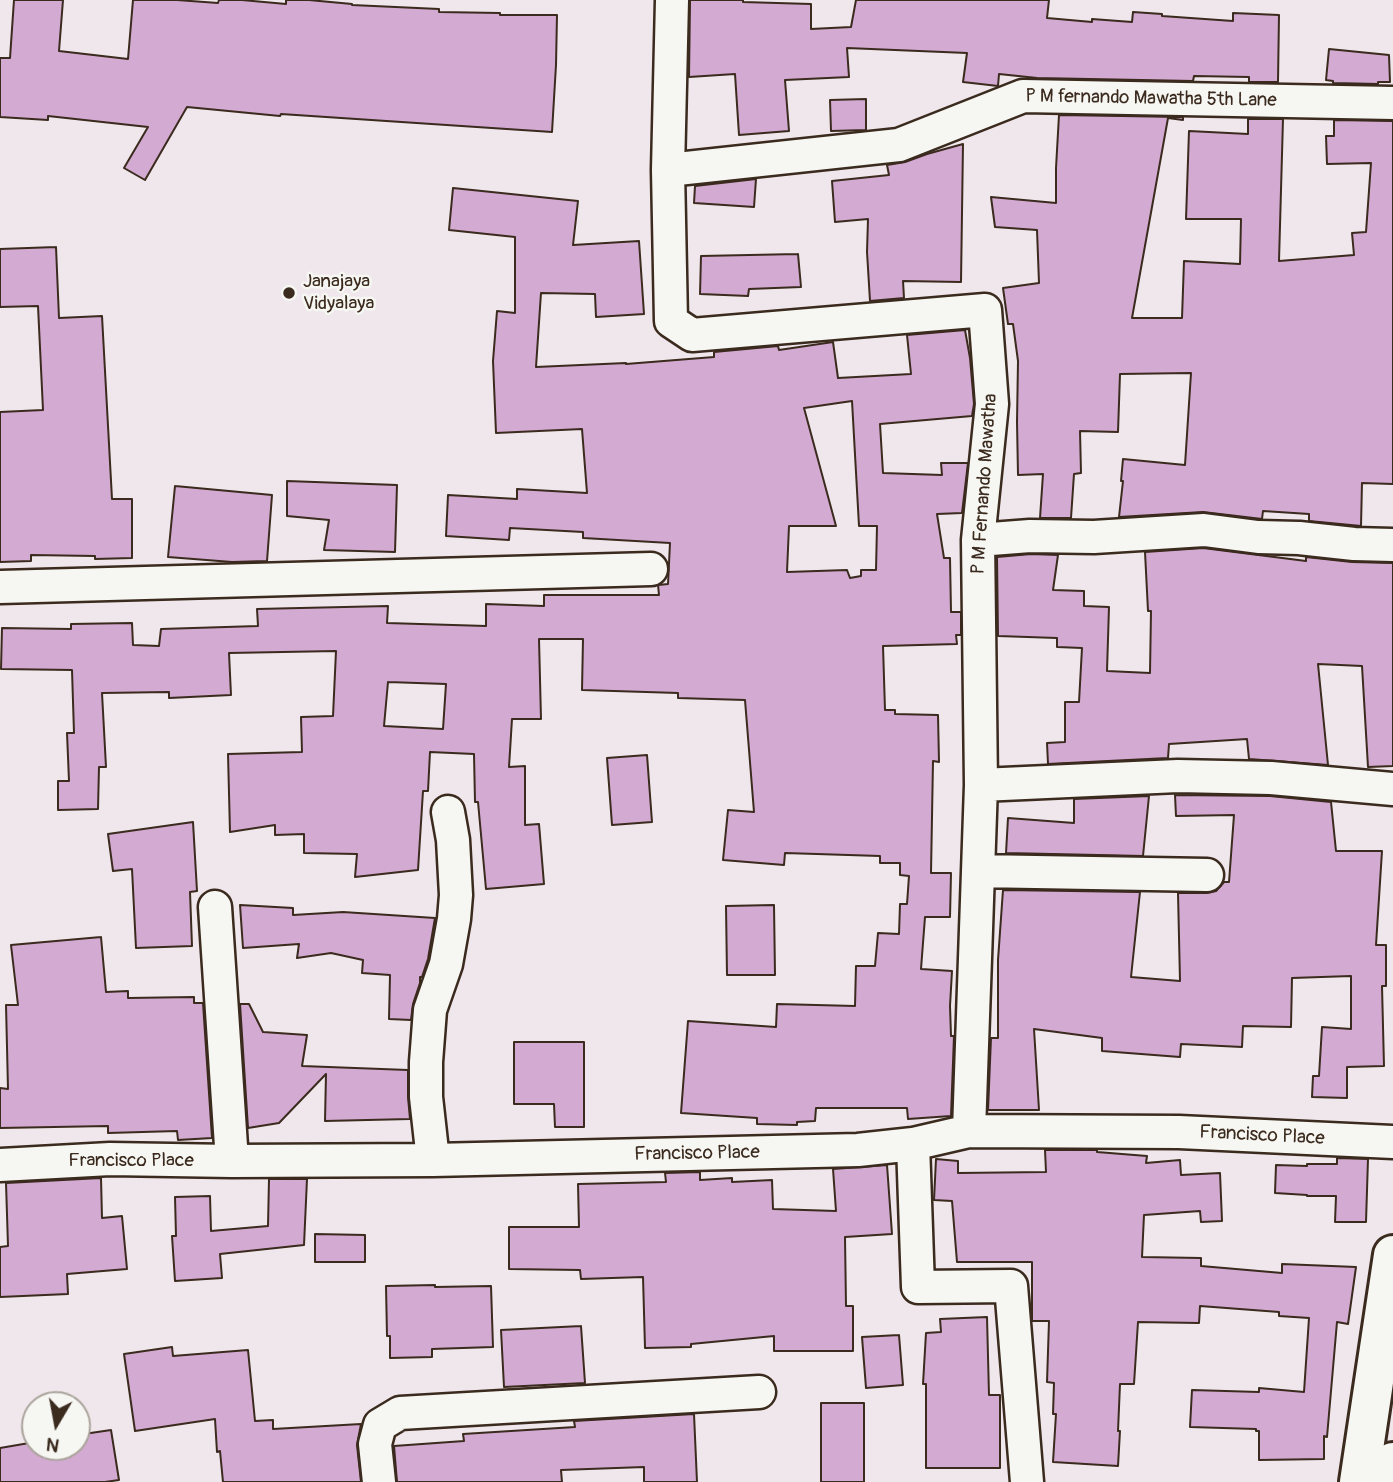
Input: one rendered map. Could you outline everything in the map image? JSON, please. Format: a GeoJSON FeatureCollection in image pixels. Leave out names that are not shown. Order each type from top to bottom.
{"type":"FeatureCollection","features":[{"type":"Feature","properties":{"kind":"main road"},"geometry":{"type":"LineString","coordinates":[[1359,1482],[1393,1255]]}},
{"type":"Feature","properties":{"kind":"main road"},"geometry":{"type":"LineString","coordinates":[[1390,1482],[1393,1462]]}},
{"type":"Feature","properties":{"kind":"street","name":"P M Fernando Mawatha"},"geometry":{"type":"LineString","coordinates":[[672,0],[668,170],[671,321],[692,335],[985,310],[992,404],[978,540],[981,785],[968,1131]]}},
{"type":"Feature","properties":{"kind":"street","name":"P M fernando Mawatha 5th Lane"},"geometry":{"type":"LineString","coordinates":[[668,170],[899,145],[1023,96],[1393,103]]}},
{"type":"Feature","properties":{"kind":"street"},"geometry":{"type":"LineString","coordinates":[[978,540],[1030,536],[1094,537],[1204,530],[1258,537],[1393,545]]}},
{"type":"Feature","properties":{"kind":"street"},"geometry":{"type":"LineString","coordinates":[[0,587],[650,569]]}},
{"type":"Feature","properties":{"kind":"street"},"geometry":{"type":"LineString","coordinates":[[981,785],[1178,776],[1271,778],[1393,789]]}},
{"type":"Feature","properties":{"kind":"street"},"geometry":{"type":"LineString","coordinates":[[433,1160],[425,1062],[430,1010],[446,964],[454,919],[456,895],[453,841],[448,811]]}},
{"type":"Feature","properties":{"kind":"street"},"geometry":{"type":"LineString","coordinates":[[978,871],[1207,875]]}},
{"type":"Feature","properties":{"kind":"street"},"geometry":{"type":"LineString","coordinates":[[215,907],[232,1161]]}},
{"type":"Feature","properties":{"kind":"street","name":"Francisco Place"},"geometry":{"type":"LineString","coordinates":[[0,1165],[110,1159],[433,1160],[858,1150],[913,1144],[968,1131],[1179,1132],[1393,1142]]}},
{"type":"Feature","properties":{"kind":"street"},"geometry":{"type":"LineString","coordinates":[[913,1144],[918,1287],[1011,1286],[1027,1482]]}},
{"type":"Feature","properties":{"kind":"street"},"geometry":{"type":"LineString","coordinates":[[379,1482],[375,1444],[380,1425],[400,1413],[759,1392]]}},
{"type":"Feature","properties":{"kind":"building"},"geometry":{"type":"Polygon","coordinates":[[[14,0],[63,0],[59,51],[128,59],[133,0],[218,3],[219,0],[242,0],[286,4],[286,0],[309,0],[439,9],[439,12],[557,15],[552,132],[280,116],[187,107],[145,180],[124,168],[148,127],[48,116],[48,120],[0,117],[0,58],[10,58],[14,0]]]}},
{"type":"Feature","properties":{"kind":"building"},"geometry":{"type":"Polygon","coordinates":[[[690,0],[811,4],[811,29],[851,27],[856,0],[1049,0],[1047,18],[1092,22],[1092,19],[1132,22],[1133,12],[1233,21],[1233,13],[1279,15],[1278,82],[1249,82],[1249,77],[1194,76],[1193,81],[1037,78],[999,74],[998,86],[963,82],[967,53],[847,48],[849,77],[785,80],[789,131],[739,135],[735,74],[689,77],[690,0]]]}},
{"type":"Feature","properties":{"kind":"building"},"geometry":{"type":"Polygon","coordinates":[[[1329,49],[1389,55],[1390,82],[1333,83],[1326,80],[1329,49]]]}},
{"type":"Feature","properties":{"kind":"building"},"geometry":{"type":"Polygon","coordinates":[[[866,99],[866,130],[831,131],[830,100],[866,99]]]}},
{"type":"Feature","properties":{"kind":"building"},"geometry":{"type":"Polygon","coordinates":[[[1059,115],[1183,117],[1183,120],[1168,118],[1132,318],[1182,318],[1184,261],[1240,264],[1241,219],[1186,219],[1189,131],[1248,134],[1248,119],[1283,119],[1279,261],[1354,255],[1352,233],[1366,232],[1371,163],[1327,164],[1326,136],[1334,136],[1334,120],[1393,121],[1393,484],[1362,483],[1361,526],[1309,521],[1309,514],[1263,511],[1262,519],[1203,512],[1119,517],[1123,459],[1185,465],[1191,373],[1120,374],[1118,432],[1080,431],[1081,473],[1074,474],[1071,518],[1040,518],[1043,474],[1018,475],[1018,361],[1013,324],[1008,324],[1003,288],[1039,283],[1037,230],[995,227],[991,197],[1056,203],[1059,115]]]}},
{"type":"Feature","properties":{"kind":"building"},"geometry":{"type":"Polygon","coordinates":[[[963,144],[961,282],[903,281],[904,298],[870,301],[868,219],[835,222],[832,181],[889,175],[887,165],[963,144]]]}},
{"type":"Feature","properties":{"kind":"building"},"geometry":{"type":"Polygon","coordinates":[[[756,179],[754,207],[694,203],[695,186],[756,179]]]}},
{"type":"Feature","properties":{"kind":"building"},"geometry":{"type":"Polygon","coordinates":[[[453,188],[578,201],[573,245],[639,241],[644,314],[596,317],[595,294],[541,293],[536,367],[714,357],[714,352],[778,346],[779,350],[833,342],[838,378],[911,374],[907,335],[965,330],[974,404],[972,416],[880,424],[883,473],[942,475],[941,463],[968,463],[962,513],[937,514],[944,558],[950,558],[951,612],[961,612],[961,635],[956,635],[957,644],[883,646],[885,710],[895,710],[895,714],[938,715],[939,762],[933,761],[931,873],[951,873],[950,917],[925,917],[921,969],[952,971],[950,1006],[951,1036],[954,1036],[951,1116],[908,1119],[907,1108],[816,1108],[815,1121],[797,1122],[797,1125],[757,1124],[757,1118],[681,1113],[688,1021],[776,1027],[777,1004],[855,1006],[856,966],[875,966],[878,933],[899,934],[900,904],[907,904],[909,876],[900,875],[900,863],[880,863],[880,856],[785,853],[784,865],[723,860],[728,810],[754,812],[745,700],[678,698],[678,693],[582,690],[583,639],[539,639],[541,719],[512,719],[509,767],[525,766],[525,825],[539,824],[544,884],[486,889],[478,802],[475,802],[474,754],[430,752],[428,791],[423,791],[418,870],[355,877],[357,854],[304,853],[304,834],[275,835],[275,825],[230,832],[228,754],[302,752],[301,717],[333,716],[336,651],[229,653],[231,695],[169,698],[169,692],[102,693],[106,767],[99,767],[98,809],[58,810],[58,781],[69,781],[67,733],[74,733],[72,670],[1,669],[2,628],[71,629],[71,624],[132,623],[133,645],[159,646],[161,629],[258,626],[257,609],[388,606],[387,623],[486,626],[486,604],[544,606],[544,595],[659,595],[658,585],[668,584],[670,543],[583,538],[583,532],[510,528],[509,540],[446,536],[448,495],[517,499],[517,489],[587,493],[582,429],[496,433],[493,361],[497,311],[515,313],[515,237],[449,230],[453,188]],[[852,401],[804,408],[836,526],[789,526],[787,572],[847,570],[850,578],[861,576],[861,570],[876,570],[877,526],[859,526],[852,401]],[[388,682],[384,726],[443,729],[446,684],[388,682]]]}},
{"type":"Feature","properties":{"kind":"building"},"geometry":{"type":"Polygon","coordinates":[[[56,247],[59,318],[102,316],[112,499],[132,499],[132,558],[31,555],[31,561],[0,562],[0,412],[43,410],[38,306],[0,307],[0,249],[56,247]]]}},
{"type":"Feature","properties":{"kind":"building"},"geometry":{"type":"Polygon","coordinates":[[[798,254],[801,287],[749,289],[748,296],[700,294],[701,256],[798,254]]]}},
{"type":"Feature","properties":{"kind":"building"},"geometry":{"type":"Polygon","coordinates":[[[287,481],[397,485],[395,552],[324,550],[329,520],[287,516],[287,481]]]}},
{"type":"Feature","properties":{"kind":"building"},"geometry":{"type":"Polygon","coordinates":[[[175,486],[272,495],[267,561],[232,562],[168,557],[175,486]]]}},
{"type":"Feature","properties":{"kind":"building"},"geometry":{"type":"Polygon","coordinates":[[[1203,548],[1306,561],[1306,557],[1393,563],[1393,766],[1368,767],[1362,666],[1318,664],[1328,765],[1249,759],[1247,739],[1169,744],[1168,758],[1048,764],[1047,743],[1065,742],[1065,702],[1079,702],[1082,648],[1057,647],[1057,638],[998,636],[997,557],[1058,555],[1053,590],[1084,591],[1084,606],[1109,607],[1107,671],[1150,673],[1151,611],[1148,611],[1145,552],[1203,548]]]}},
{"type":"Feature","properties":{"kind":"building"},"geometry":{"type":"Polygon","coordinates":[[[647,755],[652,822],[612,825],[607,758],[647,755]]]}},
{"type":"Feature","properties":{"kind":"building"},"geometry":{"type":"Polygon","coordinates":[[[1175,795],[1270,796],[1331,802],[1336,851],[1382,851],[1376,945],[1386,945],[1386,986],[1382,986],[1384,1066],[1347,1067],[1347,1098],[1312,1097],[1313,1076],[1319,1076],[1322,1027],[1351,1029],[1351,976],[1292,978],[1291,1027],[1243,1026],[1242,1047],[1181,1044],[1180,1057],[1102,1051],[1102,1038],[1034,1029],[1039,1110],[988,1110],[991,1038],[998,1038],[998,960],[1003,890],[1140,892],[1131,977],[1180,981],[1178,893],[1207,893],[1216,891],[1224,882],[1229,882],[1234,815],[1176,816],[1175,795]]]}},
{"type":"Feature","properties":{"kind":"building"},"geometry":{"type":"Polygon","coordinates":[[[1149,796],[1143,856],[1006,853],[1008,818],[1074,823],[1074,799],[1149,796]]]}},
{"type":"Feature","properties":{"kind":"building"},"geometry":{"type":"Polygon","coordinates":[[[193,822],[197,891],[190,892],[192,946],[136,948],[132,869],[113,871],[108,834],[193,822]]]}},
{"type":"Feature","properties":{"kind":"building"},"geometry":{"type":"Polygon","coordinates":[[[240,905],[293,908],[293,915],[343,912],[435,918],[428,959],[420,977],[411,1020],[389,1019],[390,975],[362,973],[363,960],[331,953],[297,958],[299,944],[243,948],[240,905]]]}},
{"type":"Feature","properties":{"kind":"building"},"geometry":{"type":"Polygon","coordinates":[[[774,905],[775,975],[727,975],[726,906],[774,905]]]}},
{"type":"Feature","properties":{"kind":"building"},"geometry":{"type":"Polygon","coordinates":[[[101,937],[106,992],[128,991],[128,998],[194,997],[194,1003],[203,1003],[212,1138],[178,1140],[177,1131],[108,1133],[108,1126],[0,1128],[0,1088],[8,1089],[6,1005],[18,1005],[11,945],[101,937]]]}},
{"type":"Feature","properties":{"kind":"building"},"geometry":{"type":"Polygon","coordinates":[[[240,1004],[249,1004],[263,1032],[307,1035],[302,1066],[408,1070],[410,1119],[325,1121],[326,1074],[279,1123],[248,1128],[240,1004]]]}},
{"type":"Feature","properties":{"kind":"building"},"geometry":{"type":"Polygon","coordinates":[[[514,1042],[584,1042],[584,1127],[555,1127],[554,1104],[514,1104],[514,1042]]]}},
{"type":"Feature","properties":{"kind":"building"},"geometry":{"type":"Polygon","coordinates":[[[1045,1150],[1097,1150],[1147,1156],[1146,1163],[1180,1160],[1181,1175],[1220,1173],[1222,1221],[1201,1222],[1200,1211],[1144,1215],[1142,1257],[1201,1258],[1201,1266],[1282,1273],[1282,1264],[1356,1267],[1348,1324],[1337,1322],[1327,1437],[1324,1436],[1324,1459],[1259,1460],[1259,1431],[1256,1429],[1190,1427],[1192,1390],[1259,1392],[1259,1388],[1304,1392],[1309,1318],[1279,1316],[1279,1312],[1200,1306],[1199,1323],[1138,1322],[1134,1384],[1120,1384],[1118,1466],[1053,1462],[1056,1414],[1053,1414],[1054,1383],[1047,1382],[1049,1321],[1032,1321],[1032,1262],[957,1262],[952,1201],[934,1200],[936,1159],[958,1161],[958,1173],[1046,1172],[1045,1150]]]}},
{"type":"Feature","properties":{"kind":"building"},"geometry":{"type":"Polygon","coordinates":[[[1337,1158],[1368,1159],[1366,1222],[1335,1222],[1336,1196],[1275,1193],[1276,1165],[1337,1164],[1337,1158]]]}},
{"type":"Feature","properties":{"kind":"building"},"geometry":{"type":"Polygon","coordinates":[[[887,1165],[892,1234],[845,1237],[846,1306],[853,1306],[853,1351],[774,1351],[774,1336],[691,1344],[691,1347],[645,1348],[643,1277],[581,1279],[580,1270],[509,1269],[509,1227],[579,1227],[578,1184],[666,1182],[665,1173],[700,1172],[700,1180],[772,1180],[773,1209],[836,1211],[833,1169],[887,1165]]]}},
{"type":"Feature","properties":{"kind":"building"},"geometry":{"type":"Polygon","coordinates":[[[101,1178],[102,1218],[122,1216],[127,1269],[67,1274],[68,1294],[0,1297],[0,1247],[8,1246],[6,1183],[101,1178]]]}},
{"type":"Feature","properties":{"kind":"building"},"geometry":{"type":"Polygon","coordinates":[[[269,1179],[307,1179],[304,1245],[220,1254],[222,1278],[175,1281],[172,1236],[176,1236],[175,1197],[210,1196],[211,1231],[268,1226],[269,1179]]]}},
{"type":"Feature","properties":{"kind":"building"},"geometry":{"type":"Polygon","coordinates":[[[315,1234],[365,1235],[365,1262],[315,1262],[315,1234]]]}},
{"type":"Feature","properties":{"kind":"building"},"geometry":{"type":"Polygon","coordinates":[[[386,1286],[491,1286],[493,1347],[432,1349],[432,1357],[390,1358],[386,1286]]]}},
{"type":"Feature","properties":{"kind":"building"},"geometry":{"type":"Polygon","coordinates":[[[987,1317],[989,1395],[1000,1395],[1000,1468],[926,1468],[926,1384],[923,1384],[926,1333],[941,1332],[940,1319],[987,1317]]]}},
{"type":"Feature","properties":{"kind":"building"},"geometry":{"type":"Polygon","coordinates":[[[581,1326],[585,1383],[504,1387],[501,1330],[581,1326]]]}},
{"type":"Feature","properties":{"kind":"building"},"geometry":{"type":"Polygon","coordinates":[[[899,1335],[903,1385],[866,1388],[862,1337],[899,1335]]]}},
{"type":"Feature","properties":{"kind":"building"},"geometry":{"type":"Polygon","coordinates":[[[172,1347],[173,1356],[248,1350],[255,1421],[273,1420],[273,1429],[361,1424],[357,1445],[361,1482],[223,1482],[220,1451],[217,1452],[215,1419],[135,1431],[124,1354],[172,1347]]]}},
{"type":"Feature","properties":{"kind":"building"},"geometry":{"type":"Polygon","coordinates":[[[821,1403],[864,1403],[864,1482],[821,1482],[821,1403]]]}},
{"type":"Feature","properties":{"kind":"building"},"geometry":{"type":"Polygon","coordinates":[[[694,1414],[697,1482],[644,1482],[644,1467],[561,1470],[562,1482],[397,1482],[394,1446],[464,1441],[463,1434],[575,1427],[574,1421],[694,1414]]]}},
{"type":"Feature","properties":{"kind":"building"},"geometry":{"type":"Polygon","coordinates":[[[111,1430],[119,1480],[0,1482],[0,1448],[21,1444],[21,1461],[91,1461],[91,1433],[111,1430]]]}},
{"type":"Feature","properties":{"kind":"place","name":"Janajaya Vidyalaya"},"geometry":{"type":"Point","coordinates":[289,293]}}]}
